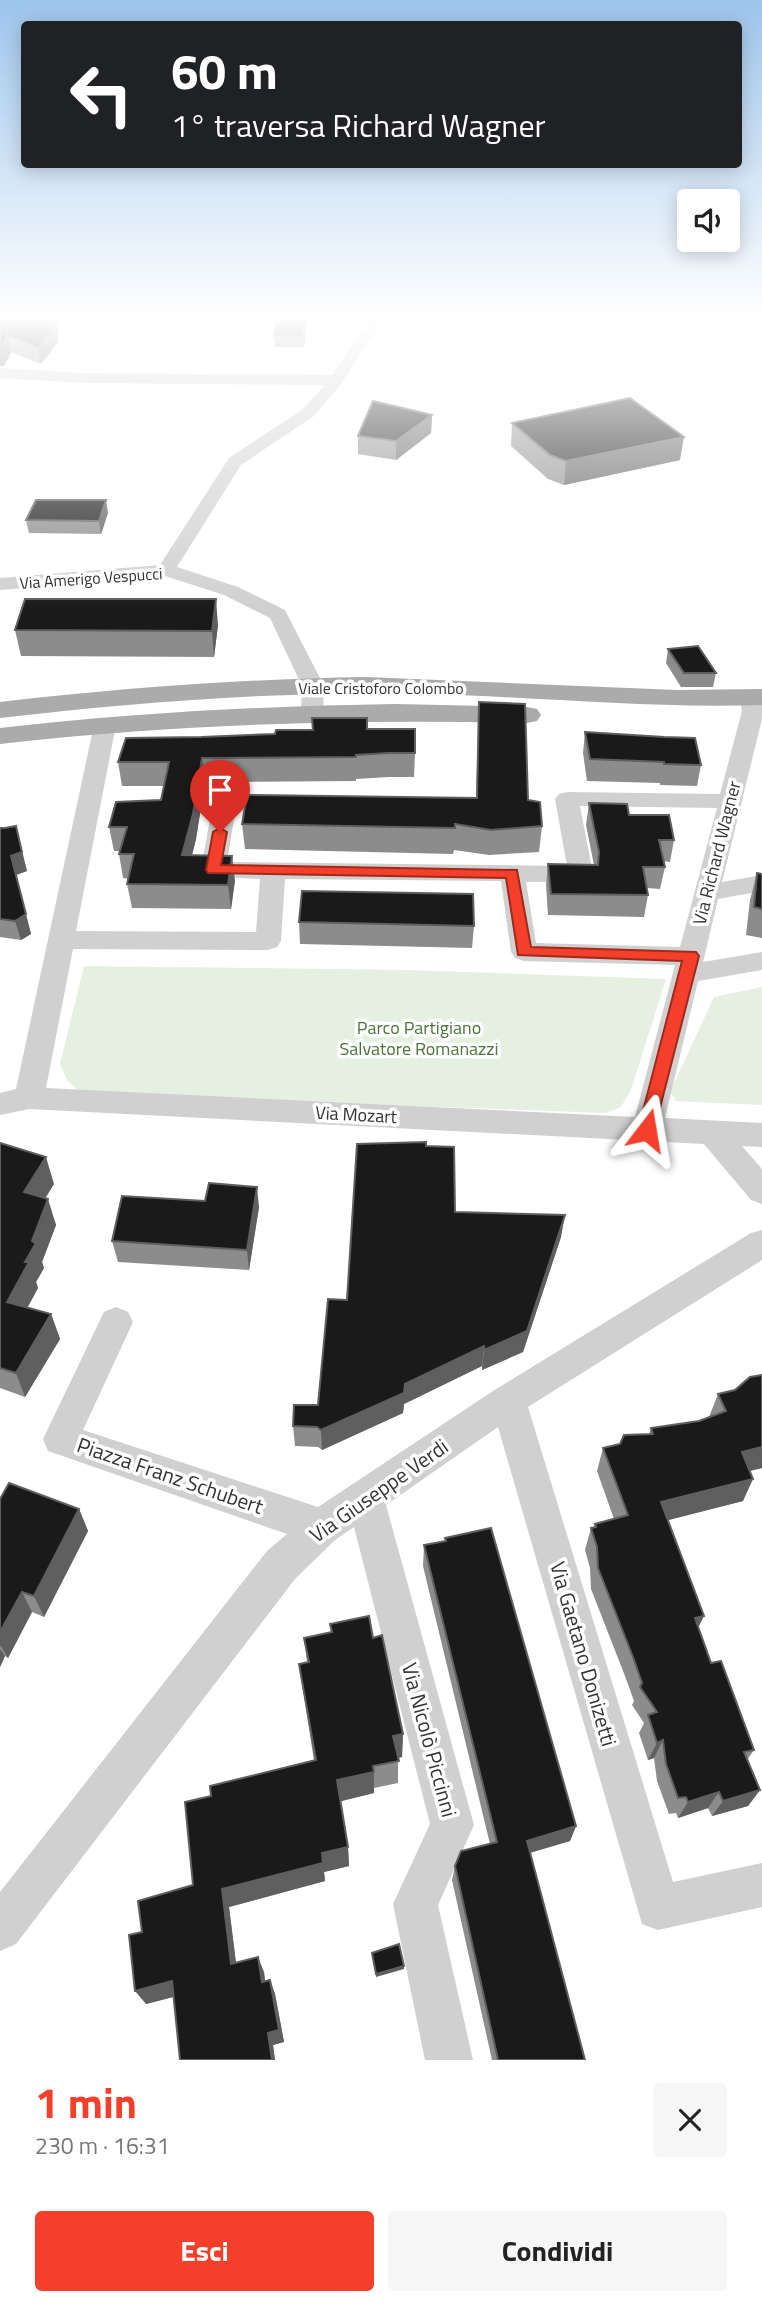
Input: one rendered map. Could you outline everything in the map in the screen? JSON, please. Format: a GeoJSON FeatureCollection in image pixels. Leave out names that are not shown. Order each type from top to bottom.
{"type":"FeatureCollection","features":[{"type":"Feature","properties":{"kind":"main road","name":"Viale Cristoforo Colombo"},"geometry":{"type":"LineString","coordinates":[[0,710],[108,698],[312,699],[415,711],[757,709]]}},
{"type":"Feature","properties":{"kind":"main road","name":"Viale Cristoforo Colombo"},"geometry":{"type":"LineString","coordinates":[[0,736],[312,699]]}},
{"type":"Feature","properties":{"kind":"street"},"geometry":{"type":"LineString","coordinates":[[166,570],[235,462],[305,415]]}},
{"type":"Feature","properties":{"kind":"street","name":"Via Amerigo Vespucci"},"geometry":{"type":"LineString","coordinates":[[0,584],[166,570],[231,591],[278,614],[312,699]]}},
{"type":"Feature","properties":{"kind":"street","name":"Via Richard Wagner"},"geometry":{"type":"LineString","coordinates":[[647,1130],[730,801],[757,709]]}},
{"type":"Feature","properties":{"kind":"street"},"geometry":{"type":"LineString","coordinates":[[29,1098],[105,725]]}},
{"type":"Feature","properties":{"kind":"street"},"geometry":{"type":"LineString","coordinates":[[223,813],[213,870],[581,874],[567,799],[730,801]]}},
{"type":"Feature","properties":{"kind":"street"},"geometry":{"type":"LineString","coordinates":[[62,940],[268,941],[273,871]]}},
{"type":"Feature","properties":{"kind":"street"},"geometry":{"type":"LineString","coordinates":[[512,873],[524,952],[689,965],[762,961]]}},
{"type":"Feature","properties":{"kind":"street"},"geometry":{"type":"LineString","coordinates":[[707,894],[762,883]]}},
{"type":"Feature","properties":{"kind":"street","name":"Via Mozart"},"geometry":{"type":"LineString","coordinates":[[0,1104],[29,1098],[762,1135]]}},
{"type":"Feature","properties":{"kind":"street"},"geometry":{"type":"LineString","coordinates":[[713,1133],[762,1191]]}},
{"type":"Feature","properties":{"kind":"street","name":"Via Giuseppe Verdi"},"geometry":{"type":"LineString","coordinates":[[0,1928],[281,1565],[322,1527],[508,1401],[762,1243]]}},
{"type":"Feature","properties":{"kind":"street","name":"Piazza Franz Schubert"},"geometry":{"type":"LineString","coordinates":[[116,1322],[61,1439],[322,1527]]}},
{"type":"Feature","properties":{"kind":"street","name":"Via Gaetano Donizetti"},"geometry":{"type":"LineString","coordinates":[[508,1401],[658,1908],[761,1889]]}},
{"type":"Feature","properties":{"kind":"street","name":"Via Nicolò Piccinni"},"geometry":{"type":"LineString","coordinates":[[365,1498],[452,1825],[415,1904],[449,2060]]}},
{"type":"Feature","properties":{"kind":"green space","name":"Parco Partigiano Salvatore Romanazzi"},"geometry":{"type":"Polygon","coordinates":[[[84,966],[409,970],[666,979],[631,1090],[621,1107],[606,1113],[82,1094],[68,1081],[60,1064],[84,966]]]}},
{"type":"Feature","properties":{"kind":"green space"},"geometry":{"type":"Polygon","coordinates":[[[762,987],[762,1105],[676,1101],[670,1092],[714,997],[762,987]]]}},
{"type":"Feature","properties":{"kind":"building"},"geometry":{"type":"Polygon","coordinates":[[[367,415],[432,415],[396,441],[358,436],[367,415]]]}},
{"type":"Feature","properties":{"kind":"building"},"geometry":{"type":"Polygon","coordinates":[[[549,415],[654,415],[684,437],[566,461],[550,455],[512,423],[549,415]]]}},
{"type":"Feature","properties":{"kind":"building"},"geometry":{"type":"Polygon","coordinates":[[[36,500],[106,500],[99,521],[26,520],[36,500]]]}},
{"type":"Feature","properties":{"kind":"building"},"geometry":{"type":"Polygon","coordinates":[[[25,599],[216,599],[212,631],[15,630],[25,599]]]}},
{"type":"Feature","properties":{"kind":"building"},"geometry":{"type":"Polygon","coordinates":[[[698,646],[716,673],[684,673],[668,649],[698,646]]]}},
{"type":"Feature","properties":{"kind":"building"},"geometry":{"type":"Polygon","coordinates":[[[479,702],[525,704],[528,800],[540,802],[542,826],[491,830],[455,824],[455,828],[242,824],[247,795],[477,798],[479,702]]]}},
{"type":"Feature","properties":{"kind":"building"},"geometry":{"type":"Polygon","coordinates":[[[312,718],[367,718],[367,729],[415,729],[415,753],[356,757],[202,758],[193,814],[182,855],[232,856],[228,885],[127,884],[134,854],[119,854],[127,827],[109,827],[116,802],[161,800],[169,762],[118,762],[126,738],[275,734],[276,730],[313,730],[312,718]]]}},
{"type":"Feature","properties":{"kind":"building"},"geometry":{"type":"Polygon","coordinates":[[[585,732],[695,738],[701,765],[590,759],[585,732]]]}},
{"type":"Feature","properties":{"kind":"building"},"geometry":{"type":"Polygon","coordinates":[[[589,803],[627,804],[629,815],[669,815],[674,840],[659,840],[665,867],[643,867],[648,895],[551,894],[548,864],[598,865],[599,852],[589,803]]]}},
{"type":"Feature","properties":{"kind":"building"},"geometry":{"type":"Polygon","coordinates":[[[16,826],[22,852],[11,856],[26,914],[15,921],[0,919],[0,828],[16,826]]]}},
{"type":"Feature","properties":{"kind":"building"},"geometry":{"type":"Polygon","coordinates":[[[757,873],[762,874],[762,909],[754,907],[757,873]]]}},
{"type":"Feature","properties":{"kind":"building"},"geometry":{"type":"Polygon","coordinates":[[[302,891],[473,894],[474,926],[299,922],[302,891]]]}},
{"type":"Feature","properties":{"kind":"building"},"geometry":{"type":"Polygon","coordinates":[[[426,1142],[426,1146],[454,1147],[455,1212],[565,1215],[527,1331],[484,1350],[484,1346],[405,1384],[404,1393],[321,1430],[317,1427],[293,1426],[294,1405],[318,1405],[328,1299],[347,1300],[357,1144],[426,1142]]]}},
{"type":"Feature","properties":{"kind":"building"},"geometry":{"type":"Polygon","coordinates":[[[0,1143],[46,1157],[24,1192],[48,1199],[32,1241],[36,1243],[25,1262],[29,1262],[7,1302],[51,1314],[16,1373],[0,1368],[0,1143]]]}},
{"type":"Feature","properties":{"kind":"building"},"geometry":{"type":"Polygon","coordinates":[[[209,1183],[257,1187],[247,1250],[112,1241],[122,1196],[205,1201],[209,1183]]]}},
{"type":"Feature","properties":{"kind":"building"},"geometry":{"type":"Polygon","coordinates":[[[762,1375],[762,1447],[742,1452],[753,1479],[661,1502],[704,1616],[695,1618],[711,1663],[721,1661],[754,1750],[744,1752],[760,1790],[723,1801],[719,1792],[688,1802],[686,1797],[678,1798],[666,1764],[663,1740],[657,1743],[648,1715],[657,1712],[640,1687],[642,1683],[633,1657],[598,1568],[597,1547],[591,1528],[596,1527],[595,1524],[628,1515],[603,1448],[620,1444],[624,1435],[653,1434],[651,1428],[699,1421],[726,1411],[718,1394],[735,1390],[750,1377],[762,1375]]]}},
{"type":"Feature","properties":{"kind":"building"},"geometry":{"type":"Polygon","coordinates":[[[9,1483],[79,1509],[34,1596],[22,1592],[0,1632],[0,1499],[9,1483]]]}},
{"type":"Feature","properties":{"kind":"building"},"geometry":{"type":"Polygon","coordinates":[[[491,1528],[576,1826],[527,1841],[585,2060],[498,2060],[455,1866],[461,1851],[497,1842],[424,1545],[491,1528]]]}},
{"type":"Feature","properties":{"kind":"building"},"geometry":{"type":"Polygon","coordinates":[[[369,1616],[373,1638],[382,1635],[403,1734],[393,1736],[399,1761],[373,1766],[374,1772],[337,1780],[348,1847],[322,1853],[323,1863],[222,1889],[231,1964],[258,1957],[262,1982],[270,1980],[279,2030],[268,2033],[272,2060],[180,2060],[172,1981],[135,1991],[129,1935],[142,1932],[138,1901],[193,1885],[185,1802],[211,1796],[210,1786],[316,1760],[299,1664],[309,1662],[304,1638],[332,1632],[330,1624],[369,1616]]]}},
{"type":"Feature","properties":{"kind":"building"},"geometry":{"type":"Polygon","coordinates":[[[399,1944],[404,1966],[376,1974],[372,1953],[399,1944]]]}},
{"type":"Feature","properties":{"kind":"route"},"geometry":{"type":"LineString","coordinates":[[220,832],[213,870],[512,873],[524,952],[691,956],[647,1130]]}}]}
